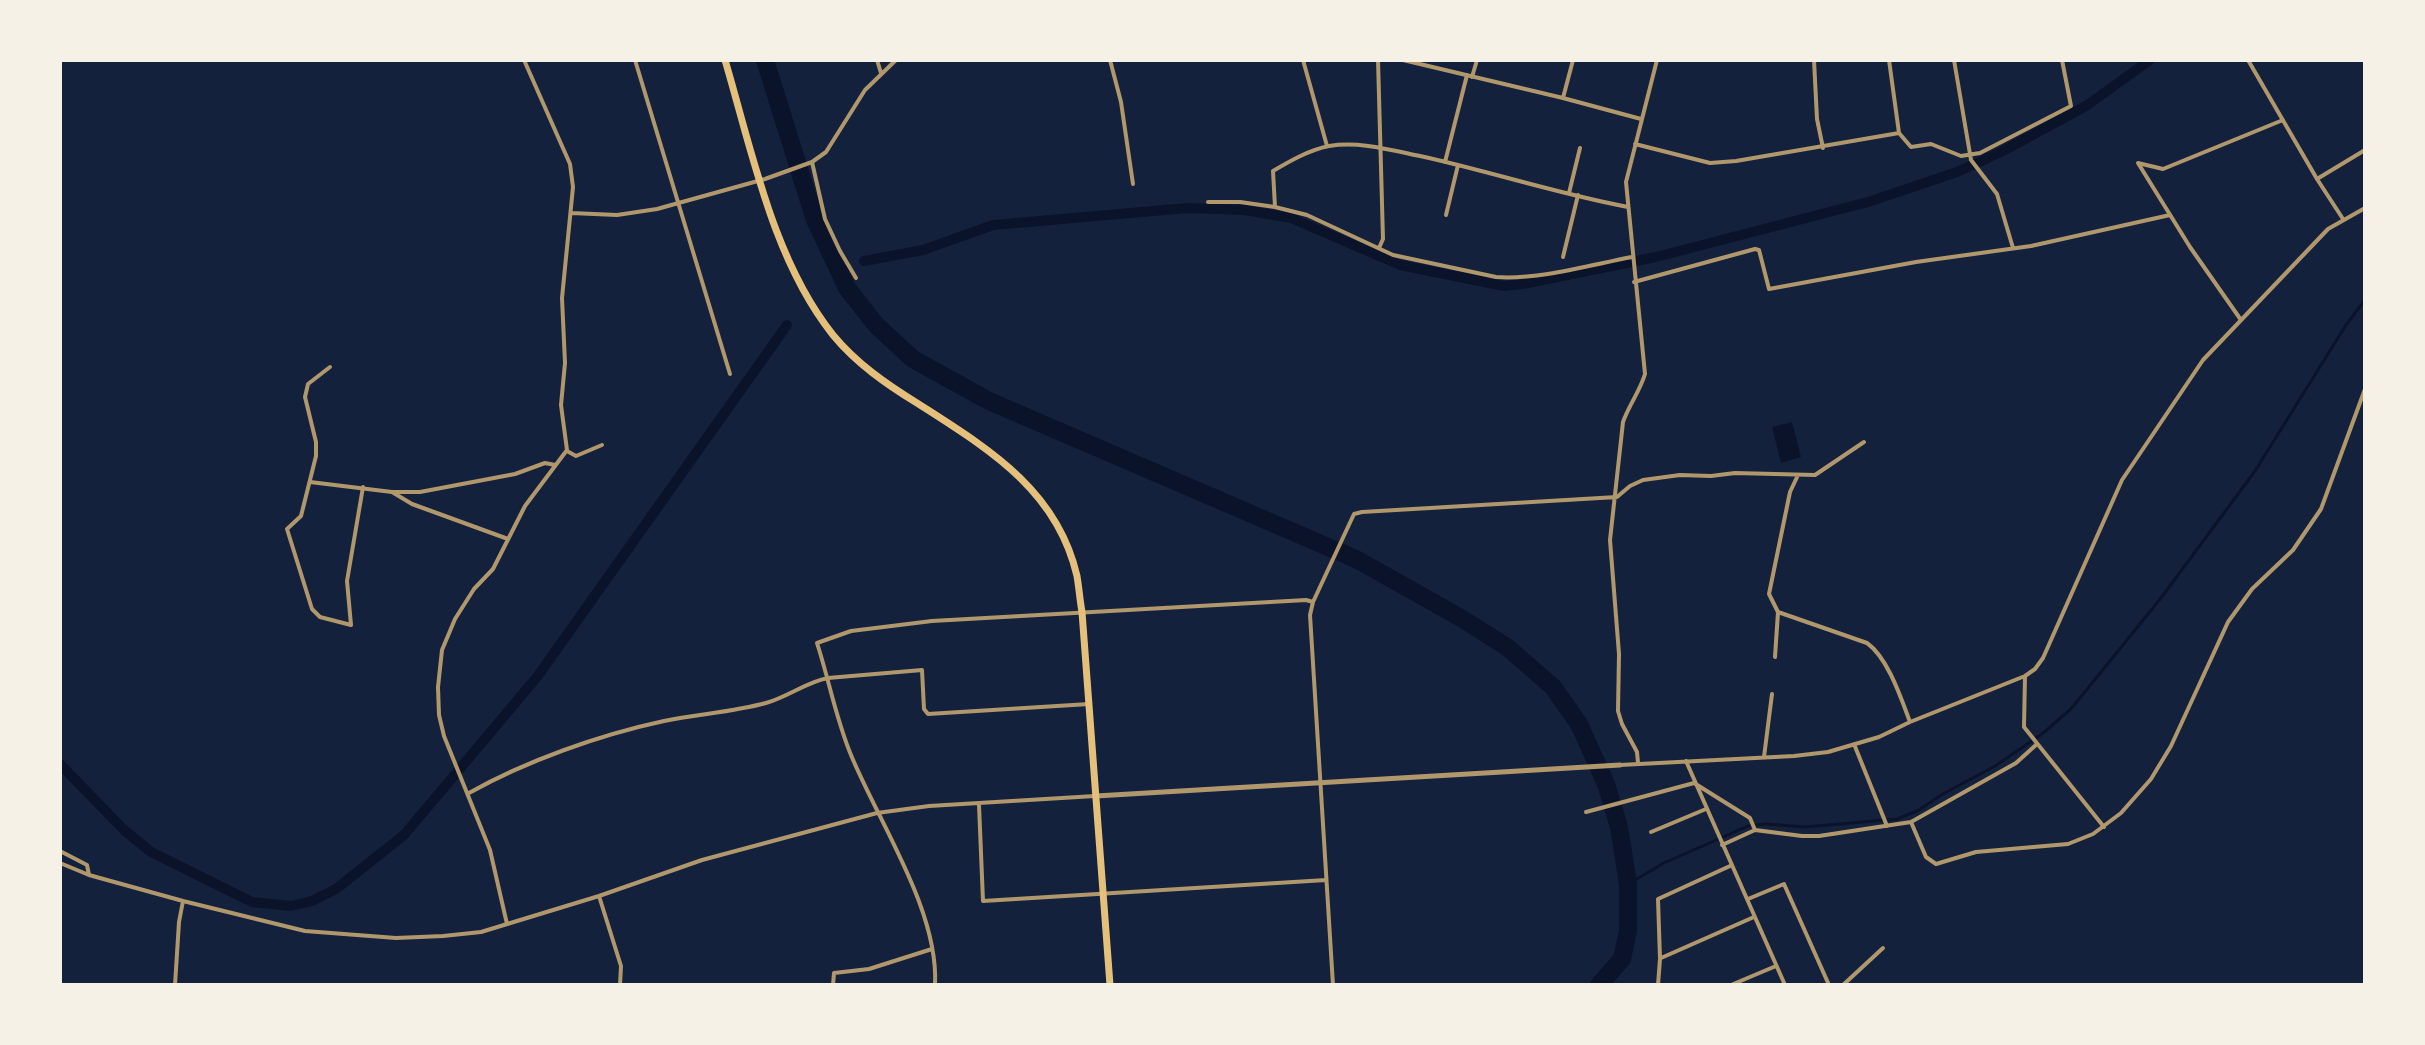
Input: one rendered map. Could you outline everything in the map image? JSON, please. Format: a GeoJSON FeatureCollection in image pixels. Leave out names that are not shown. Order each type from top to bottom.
{"type":"FeatureCollection","features":[{"type":"Feature","properties":{"kind":"main road"},"geometry":{"type":"LineString","coordinates":[[725,60],[783,248],[797,282],[813,309],[835,338],[862,365],[959,430],[1027,482],[1046,506],[1062,535],[1077,575],[1082,612],[1110,985]]}},
{"type":"Feature","properties":{"kind":"street"},"geometry":{"type":"LineString","coordinates":[[507,924],[490,850],[448,747],[439,715],[438,687],[442,650],[455,619],[474,589],[493,569],[525,506],[567,450],[561,405],[565,363],[562,298],[573,187],[570,164],[524,60]]}},
{"type":"Feature","properties":{"kind":"street"},"geometry":{"type":"LineString","coordinates":[[635,60],[730,374]]}},
{"type":"Feature","properties":{"kind":"street"},"geometry":{"type":"LineString","coordinates":[[877,60],[881,73]]}},
{"type":"Feature","properties":{"kind":"street"},"geometry":{"type":"LineString","coordinates":[[571,213],[617,215],[678,203],[763,180],[810,163],[826,152],[865,90],[896,60]]}},
{"type":"Feature","properties":{"kind":"street"},"geometry":{"type":"LineString","coordinates":[[1110,60],[1121,102],[1133,184]]}},
{"type":"Feature","properties":{"kind":"street"},"geometry":{"type":"LineString","coordinates":[[1303,60],[1327,146]]}},
{"type":"Feature","properties":{"kind":"street"},"geometry":{"type":"LineString","coordinates":[[1378,60],[1383,239],[1379,248]]}},
{"type":"Feature","properties":{"kind":"street"},"geometry":{"type":"LineString","coordinates":[[1403,60],[1641,119]]}},
{"type":"Feature","properties":{"kind":"street"},"geometry":{"type":"LineString","coordinates":[[1445,162],[1477,60]]}},
{"type":"Feature","properties":{"kind":"street"},"geometry":{"type":"LineString","coordinates":[[1563,98],[1573,60]]}},
{"type":"Feature","properties":{"kind":"street"},"geometry":{"type":"LineString","coordinates":[[1638,763],[1637,752],[1618,711],[1619,654],[1610,540],[1623,422],[1645,374],[1626,182],[1657,60]]}},
{"type":"Feature","properties":{"kind":"street"},"geometry":{"type":"LineString","coordinates":[[1814,60],[1815,105],[1823,148]]}},
{"type":"Feature","properties":{"kind":"street"},"geometry":{"type":"LineString","coordinates":[[1889,60],[1899,133],[1911,147],[1931,144],[1971,158],[2071,106],[2062,60]]}},
{"type":"Feature","properties":{"kind":"street"},"geometry":{"type":"LineString","coordinates":[[1954,60],[1971,158],[1997,194],[2013,248]]}},
{"type":"Feature","properties":{"kind":"street"},"geometry":{"type":"LineString","coordinates":[[2248,60],[2343,219]]}},
{"type":"Feature","properties":{"kind":"street"},"geometry":{"type":"LineString","coordinates":[[2241,320],[2138,163],[2163,169],[2283,120]]}},
{"type":"Feature","properties":{"kind":"street"},"geometry":{"type":"LineString","coordinates":[[1635,144],[1710,163],[1823,148],[1899,133]]}},
{"type":"Feature","properties":{"kind":"street"},"geometry":{"type":"LineString","coordinates":[[1275,207],[1273,171],[1327,146],[1351,145],[1445,162],[1628,207]]}},
{"type":"Feature","properties":{"kind":"street"},"geometry":{"type":"LineString","coordinates":[[1569,193],[1580,148]]}},
{"type":"Feature","properties":{"kind":"street"},"geometry":{"type":"LineString","coordinates":[[2317,179],[2365,150]]}},
{"type":"Feature","properties":{"kind":"street"},"geometry":{"type":"LineString","coordinates":[[810,163],[825,219],[856,278]]}},
{"type":"Feature","properties":{"kind":"street"},"geometry":{"type":"LineString","coordinates":[[1446,215],[1458,165]]}},
{"type":"Feature","properties":{"kind":"street"},"geometry":{"type":"LineString","coordinates":[[1563,257],[1578,195]]}},
{"type":"Feature","properties":{"kind":"street"},"geometry":{"type":"LineString","coordinates":[[1208,202],[1240,202],[1307,215],[1393,255],[1511,278],[1632,257]]}},
{"type":"Feature","properties":{"kind":"street"},"geometry":{"type":"LineString","coordinates":[[60,863],[89,875],[305,931],[396,938],[443,936],[481,932],[702,860],[877,813],[929,806],[1828,752],[1879,737],[2025,676],[2035,669],[2043,658],[2122,480],[2203,360],[2328,229],[2365,208]]}},
{"type":"Feature","properties":{"kind":"street"},"geometry":{"type":"LineString","coordinates":[[1634,282],[1755,249],[1759,250],[1769,289],[2044,243],[2170,215]]}},
{"type":"Feature","properties":{"kind":"street"},"geometry":{"type":"LineString","coordinates":[[330,367],[308,384],[305,397],[316,442],[316,456],[301,516],[287,529],[312,609],[320,617],[351,625],[347,581],[363,487]]}},
{"type":"Feature","properties":{"kind":"street"},"geometry":{"type":"LineString","coordinates":[[1911,822],[1926,857],[1936,864],[1976,852],[2068,844],[2093,834],[2121,813],[2151,779],[2171,746],[2228,622],[2252,589],[2293,550],[2321,509],[2365,389]]}},
{"type":"Feature","properties":{"kind":"street"},"geometry":{"type":"LineString","coordinates":[[1333,985],[1310,615],[1313,602],[1354,514],[1617,497],[1643,480],[1680,475],[1815,475],[1864,442]]}},
{"type":"Feature","properties":{"kind":"street"},"geometry":{"type":"LineString","coordinates":[[567,450],[576,456],[602,445]]}},
{"type":"Feature","properties":{"kind":"street"},"geometry":{"type":"LineString","coordinates":[[310,482],[392,492],[420,492],[515,474],[545,463],[555,465]]}},
{"type":"Feature","properties":{"kind":"street"},"geometry":{"type":"LineString","coordinates":[[1775,657],[1778,612],[1769,594],[1790,492],[1798,475]]}},
{"type":"Feature","properties":{"kind":"street"},"geometry":{"type":"LineString","coordinates":[[392,492],[412,504],[508,539]]}},
{"type":"Feature","properties":{"kind":"street"},"geometry":{"type":"LineString","coordinates":[[935,985],[933,949],[918,901],[851,755],[817,643],[851,631],[932,621],[1313,602]]}},
{"type":"Feature","properties":{"kind":"street"},"geometry":{"type":"LineString","coordinates":[[1778,612],[1867,643],[1875,649],[1897,689],[1910,722]]}},
{"type":"Feature","properties":{"kind":"street"},"geometry":{"type":"LineString","coordinates":[[469,793],[498,777],[611,734],[703,713],[763,704],[785,697],[820,679],[922,670],[924,709],[928,714],[1089,704]]}},
{"type":"Feature","properties":{"kind":"street"},"geometry":{"type":"LineString","coordinates":[[2025,676],[2024,727],[2104,827]]}},
{"type":"Feature","properties":{"kind":"street"},"geometry":{"type":"LineString","coordinates":[[1764,757],[1772,694]]}},
{"type":"Feature","properties":{"kind":"street"},"geometry":{"type":"LineString","coordinates":[[1721,843],[1755,829],[1802,836],[1842,834],[1911,822],[2016,763],[2036,743]]}},
{"type":"Feature","properties":{"kind":"street"},"geometry":{"type":"LineString","coordinates":[[1854,744],[1887,826]]}},
{"type":"Feature","properties":{"kind":"street"},"geometry":{"type":"LineString","coordinates":[[1686,761],[1785,985]]}},
{"type":"Feature","properties":{"kind":"street"},"geometry":{"type":"LineString","coordinates":[[1586,812],[1694,783],[1751,819],[1755,829]]}},
{"type":"Feature","properties":{"kind":"street"},"geometry":{"type":"LineString","coordinates":[[979,805],[983,901],[1326,880]]}},
{"type":"Feature","properties":{"kind":"street"},"geometry":{"type":"LineString","coordinates":[[1651,832],[1706,809]]}},
{"type":"Feature","properties":{"kind":"street"},"geometry":{"type":"LineString","coordinates":[[60,851],[87,865],[89,875]]}},
{"type":"Feature","properties":{"kind":"street"},"geometry":{"type":"LineString","coordinates":[[1658,985],[1658,899],[1731,866]]}},
{"type":"Feature","properties":{"kind":"street"},"geometry":{"type":"LineString","coordinates":[[1747,900],[1784,884],[1829,985]]}},
{"type":"Feature","properties":{"kind":"street"},"geometry":{"type":"LineString","coordinates":[[599,896],[621,966],[620,985]]}},
{"type":"Feature","properties":{"kind":"street"},"geometry":{"type":"LineString","coordinates":[[175,985],[183,901]]}},
{"type":"Feature","properties":{"kind":"street"},"geometry":{"type":"LineString","coordinates":[[1660,959],[1754,917]]}},
{"type":"Feature","properties":{"kind":"street"},"geometry":{"type":"LineString","coordinates":[[1843,985],[1883,948]]}},
{"type":"Feature","properties":{"kind":"street"},"geometry":{"type":"LineString","coordinates":[[833,985],[834,973],[869,969],[933,949]]}},
{"type":"Feature","properties":{"kind":"street"},"geometry":{"type":"LineString","coordinates":[[1731,985],[1776,966]]}},
{"type":"Feature","properties":{"kind":"water"},"geometry":{"type":"Polygon","coordinates":[[[1792,422],[1801,457],[1781,463],[1772,427],[1792,422]]]}},
{"type":"Feature","properties":{"kind":"waterway"},"geometry":{"type":"LineString","coordinates":[[765,60],[815,220],[847,288],[876,325],[913,359],[989,401],[1356,559],[1507,647],[1553,687],[1579,724],[1606,784],[1619,827],[1628,884],[1628,931],[1622,959],[1599,985]]}},
{"type":"Feature","properties":{"kind":"waterway"},"geometry":{"type":"LineString","coordinates":[[864,261],[923,250],[993,225],[1188,208],[1245,210],[1291,218],[1400,265],[1504,286],[1523,284],[1656,257],[1868,202],[1957,172],[2086,106],[2150,60]]}},
{"type":"Feature","properties":{"kind":"waterway"},"geometry":{"type":"LineString","coordinates":[[1628,884],[1664,863],[1748,826],[1805,827],[1897,819],[1919,810],[1995,766],[2042,734],[2071,709],[2161,598],[2255,471],[2346,325],[2365,300]]}},
{"type":"Feature","properties":{"kind":"waterway"},"geometry":{"type":"LineString","coordinates":[[60,764],[124,830],[151,852],[252,902],[291,906],[312,901],[336,889],[404,835],[537,677],[787,325]]}}]}
